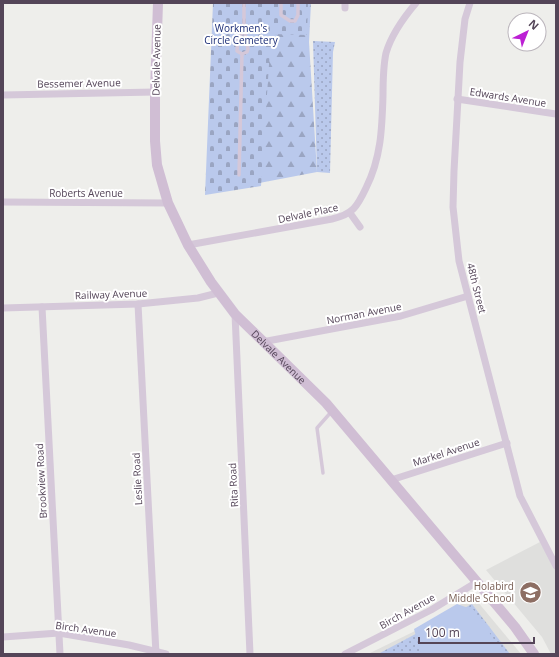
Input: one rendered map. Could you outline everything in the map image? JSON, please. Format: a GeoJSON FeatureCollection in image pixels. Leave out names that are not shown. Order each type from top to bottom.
{"type":"FeatureCollection","features":[{"type":"Feature","properties":{"kind":"street","name":"Delvale Avenue"},"geometry":{"type":"LineString","coordinates":[[158,3],[155,92],[157,160],[168,203],[188,245],[218,293],[235,314],[262,342],[312,388],[332,410],[515,627],[534,654]]}},
{"type":"Feature","properties":{"kind":"street","name":"Delvale Place"},"geometry":{"type":"LineString","coordinates":[[188,245],[332,219],[350,213],[356,208],[378,158],[382,134],[383,81],[386,54],[397,31],[416,3]]}},
{"type":"Feature","properties":{"kind":"street","name":"48th Street"},"geometry":{"type":"LineString","coordinates":[[467,4],[457,99],[453,207],[460,261],[520,496],[556,566]]}},
{"type":"Feature","properties":{"kind":"street","name":"Bessemer Avenue"},"geometry":{"type":"LineString","coordinates":[[3,95],[155,92]]}},
{"type":"Feature","properties":{"kind":"street","name":"Edwards Avenue"},"geometry":{"type":"LineString","coordinates":[[457,99],[556,114]]}},
{"type":"Feature","properties":{"kind":"street","name":"Roberts Avenue"},"geometry":{"type":"LineString","coordinates":[[3,202],[168,203]]}},
{"type":"Feature","properties":{"kind":"street"},"geometry":{"type":"LineString","coordinates":[[350,213],[360,227]]}},
{"type":"Feature","properties":{"kind":"street","name":"Railway Avenue"},"geometry":{"type":"LineString","coordinates":[[3,308],[138,304],[198,298],[218,293]]}},
{"type":"Feature","properties":{"kind":"street","name":"Norman Avenue"},"geometry":{"type":"LineString","coordinates":[[262,342],[401,316],[468,296]]}},
{"type":"Feature","properties":{"kind":"street","name":"Leslie Road"},"geometry":{"type":"LineString","coordinates":[[138,304],[155,653]]}},
{"type":"Feature","properties":{"kind":"street","name":"Brookview Road"},"geometry":{"type":"LineString","coordinates":[[42,307],[60,654]]}},
{"type":"Feature","properties":{"kind":"street","name":"Rita Road"},"geometry":{"type":"LineString","coordinates":[[235,314],[250,654]]}},
{"type":"Feature","properties":{"kind":"street","name":"Markel Avenue"},"geometry":{"type":"LineString","coordinates":[[391,480],[507,443]]}},
{"type":"Feature","properties":{"kind":"street","name":"Birch Avenue"},"geometry":{"type":"LineString","coordinates":[[345,654],[431,610],[477,582]]}},
{"type":"Feature","properties":{"kind":"street","name":"Birch Avenue"},"geometry":{"type":"LineString","coordinates":[[3,637],[59,634],[129,645],[155,653],[166,654]]}},
{"type":"Feature","properties":{"kind":"lane"},"geometry":{"type":"LineString","coordinates":[[242,54],[247,52],[248,49],[244,29],[244,3]]}},
{"type":"Feature","properties":{"kind":"lane"},"geometry":{"type":"LineString","coordinates":[[281,3],[281,15],[290,21],[295,21],[298,15],[298,3]]}},
{"type":"Feature","properties":{"kind":"lane"},"geometry":{"type":"LineString","coordinates":[[242,54],[237,51],[237,48],[244,29]]}},
{"type":"Feature","properties":{"kind":"lane"},"geometry":{"type":"LineString","coordinates":[[238,175],[242,54]]}},
{"type":"Feature","properties":{"kind":"lane"},"geometry":{"type":"LineString","coordinates":[[322,473],[317,428],[332,410]]}},
{"type":"Feature","properties":{"kind":"shaded area","name":"Holabird Middle School"},"geometry":{"type":"Polygon","coordinates":[[[540,542],[556,570],[556,654],[551,654],[542,637],[486,570],[540,542]]]}},
{"type":"Feature","properties":{"kind":"shaded area"},"geometry":{"type":"Polygon","coordinates":[[[470,599],[477,601],[521,654],[368,654],[413,632],[470,599]]]}},
{"type":"Feature","properties":{"kind":"green space","name":"Workmen's Circle Cemetery"},"geometry":{"type":"Polygon","coordinates":[[[213,3],[308,3],[307,35],[271,34],[261,186],[205,195],[213,3]]]}},
{"type":"Feature","properties":{"kind":"green space"},"geometry":{"type":"Polygon","coordinates":[[[300,3],[311,3],[309,42],[317,172],[254,184],[262,33],[300,3]]]}},
{"type":"Feature","properties":{"kind":"green space"},"geometry":{"type":"Polygon","coordinates":[[[313,41],[335,42],[333,52],[330,173],[317,172],[313,41]]]}},
{"type":"Feature","properties":{"kind":"green space"},"geometry":{"type":"Polygon","coordinates":[[[457,604],[474,610],[504,654],[421,654],[414,629],[457,604]]]}},
{"type":"Feature","properties":{"kind":"green space"},"geometry":{"type":"Polygon","coordinates":[[[472,604],[510,654],[378,654],[472,604]]]}},
{"type":"Feature","properties":{"kind":"place","name":"Holabird Middle School"},"geometry":{"type":"Point","coordinates":[530,592]}}]}
